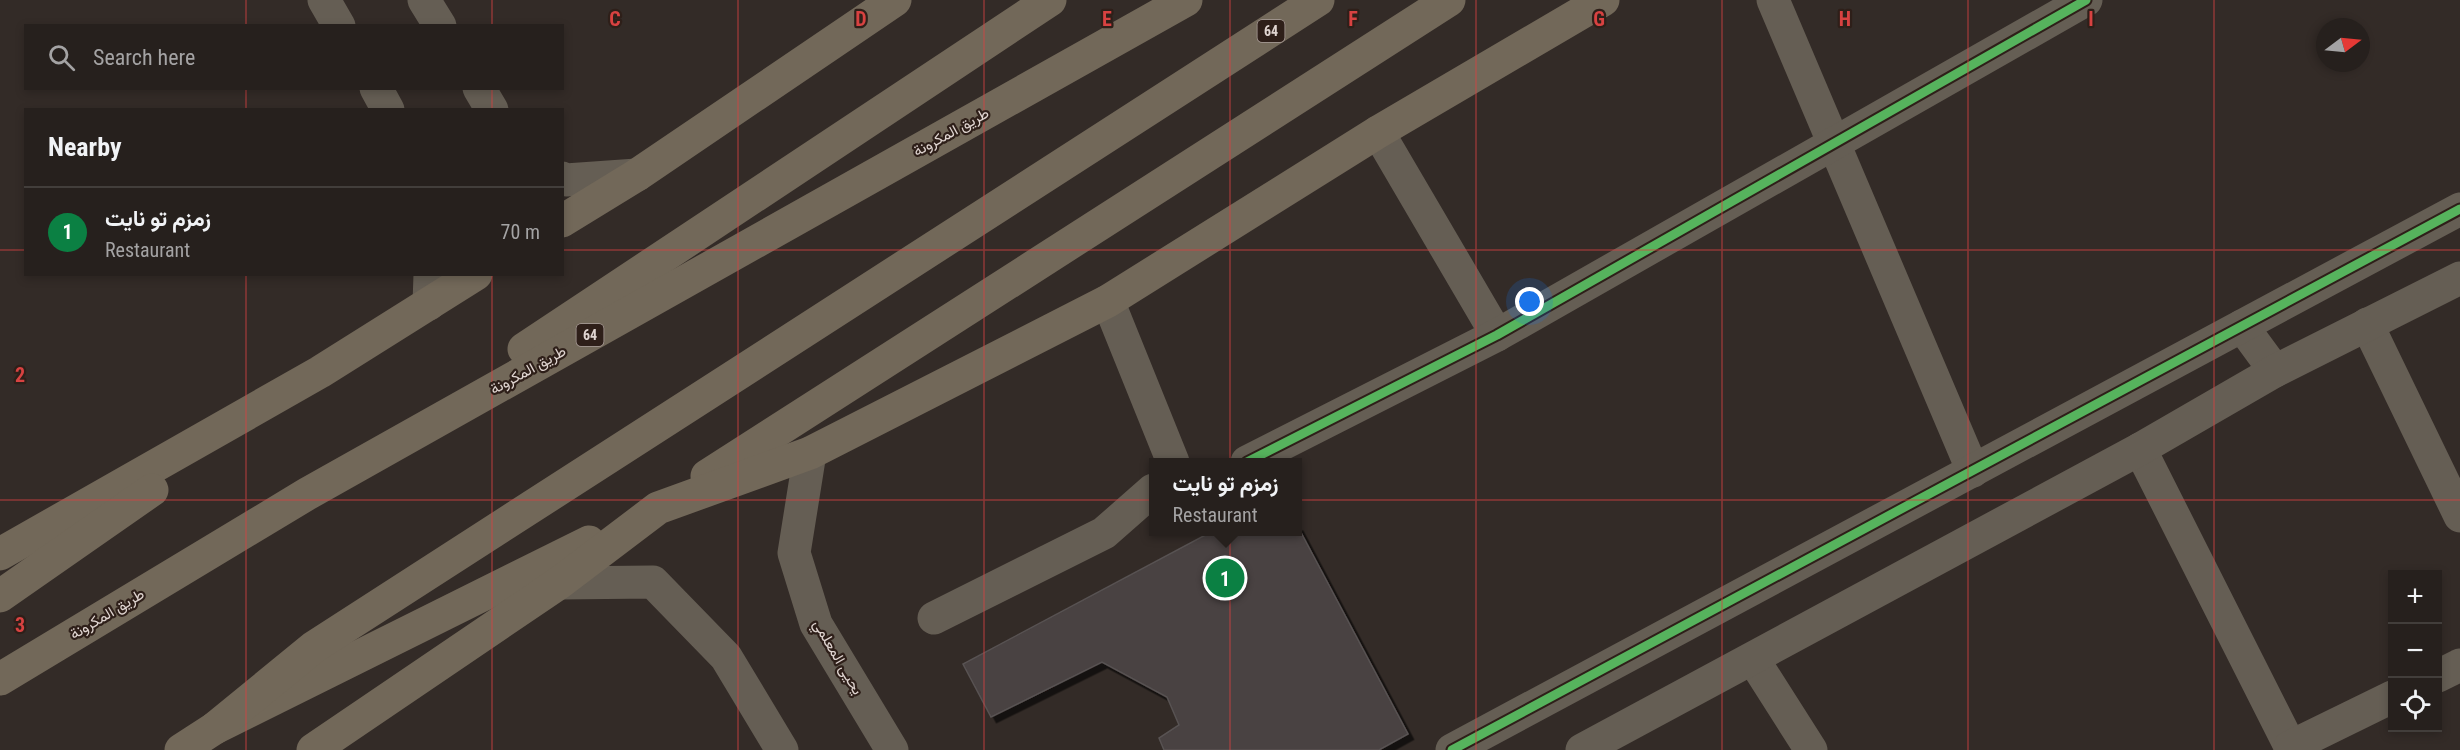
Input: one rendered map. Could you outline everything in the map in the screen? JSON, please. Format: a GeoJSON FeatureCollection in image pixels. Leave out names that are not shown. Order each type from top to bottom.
{"type":"FeatureCollection","features":[{"type":"Feature","properties":{"kind":"main road"},"geometry":{"type":"LineString","coordinates":[[564,220],[637,175],[895,0]]}},
{"type":"Feature","properties":{"kind":"main road"},"geometry":{"type":"LineString","coordinates":[[308,494],[1050,0]]}},
{"type":"Feature","properties":{"kind":"main road","name":"طريق المكرونة"},"geometry":{"type":"LineString","coordinates":[[0,679],[308,494],[1186,0]]}},
{"type":"Feature","properties":{"kind":"main road","name":"64"},"geometry":{"type":"LineString","coordinates":[[181,750],[215,728],[314,647],[1318,0]]}},
{"type":"Feature","properties":{"kind":"main road"},"geometry":{"type":"LineString","coordinates":[[314,750],[559,583],[658,508],[1449,0]]}},
{"type":"Feature","properties":{"kind":"main road"},"geometry":{"type":"LineString","coordinates":[[215,728],[658,508],[810,453],[1108,301],[1378,132],[1603,0]]}},
{"type":"Feature","properties":{"kind":"main road"},"geometry":{"type":"LineString","coordinates":[[0,596],[320,372],[430,289],[470,276]]}},
{"type":"Feature","properties":{"kind":"main road"},"geometry":{"type":"LineString","coordinates":[[0,554],[320,372]]}},
{"type":"Feature","properties":{"kind":"street"},"geometry":{"type":"LineString","coordinates":[[324,0],[338,24]]}},
{"type":"Feature","properties":{"kind":"street"},"geometry":{"type":"LineString","coordinates":[[424,0],[439,24]]}},
{"type":"Feature","properties":{"kind":"street"},"geometry":{"type":"LineString","coordinates":[[1773,0],[1973,471]]}},
{"type":"Feature","properties":{"kind":"street"},"geometry":{"type":"LineString","coordinates":[[1255,458],[1497,335],[2086,0]]}},
{"type":"Feature","properties":{"kind":"street"},"geometry":{"type":"LineString","coordinates":[[377,90],[387,108]]}},
{"type":"Feature","properties":{"kind":"street"},"geometry":{"type":"LineString","coordinates":[[480,90],[491,108]]}},
{"type":"Feature","properties":{"kind":"street"},"geometry":{"type":"LineString","coordinates":[[1378,132],[1497,335]]}},
{"type":"Feature","properties":{"kind":"street"},"geometry":{"type":"LineString","coordinates":[[564,179],[637,175]]}},
{"type":"Feature","properties":{"kind":"street"},"geometry":{"type":"LineString","coordinates":[[1452,750],[2460,209]]}},
{"type":"Feature","properties":{"kind":"street"},"geometry":{"type":"LineString","coordinates":[[1582,750],[2140,449],[2275,371],[2460,278]]}},
{"type":"Feature","properties":{"kind":"street"},"geometry":{"type":"LineString","coordinates":[[1108,301],[1171,458]]}},
{"type":"Feature","properties":{"kind":"street"},"geometry":{"type":"LineString","coordinates":[[2367,324],[2460,516]]}},
{"type":"Feature","properties":{"kind":"street"},"geometry":{"type":"LineString","coordinates":[[2242,326],[2275,371]]}},
{"type":"Feature","properties":{"kind":"street"},"geometry":{"type":"LineString","coordinates":[[2140,449],[2291,748],[2388,699]]}},
{"type":"Feature","properties":{"kind":"street","name":"يحيى المعلمي"},"geometry":{"type":"LineString","coordinates":[[810,453],[794,553],[816,624],[892,750]]}},
{"type":"Feature","properties":{"kind":"street"},"geometry":{"type":"LineString","coordinates":[[934,618],[1104,533],[1149,494]]}},
{"type":"Feature","properties":{"kind":"street"},"geometry":{"type":"LineString","coordinates":[[559,583],[653,582],[726,657],[782,750]]}},
{"type":"Feature","properties":{"kind":"street"},"geometry":{"type":"LineString","coordinates":[[1753,659],[1812,750]]}},
{"type":"Feature","properties":{"kind":"street"},"geometry":{"type":"LineString","coordinates":[[2442,674],[2460,665]]}},
{"type":"Feature","properties":{"kind":"building"},"geometry":{"type":"Polygon","coordinates":[[[1302,534],[1408,734],[1379,750],[1164,750],[1159,738],[1179,725],[1167,697],[1102,662],[991,717],[963,664],[1203,536],[1302,534]]]}},
{"type":"Feature","properties":{"kind":"cycle path"},"geometry":{"type":"LineString","coordinates":[[1255,458],[1497,335],[2086,0]]}},
{"type":"Feature","properties":{"kind":"cycle path"},"geometry":{"type":"LineString","coordinates":[[1452,750],[2460,209]]}},
{"type":"Feature","properties":{"kind":"place","name":"زمزم تو نايت"},"geometry":{"type":"Point","coordinates":[1225,578]}}]}
